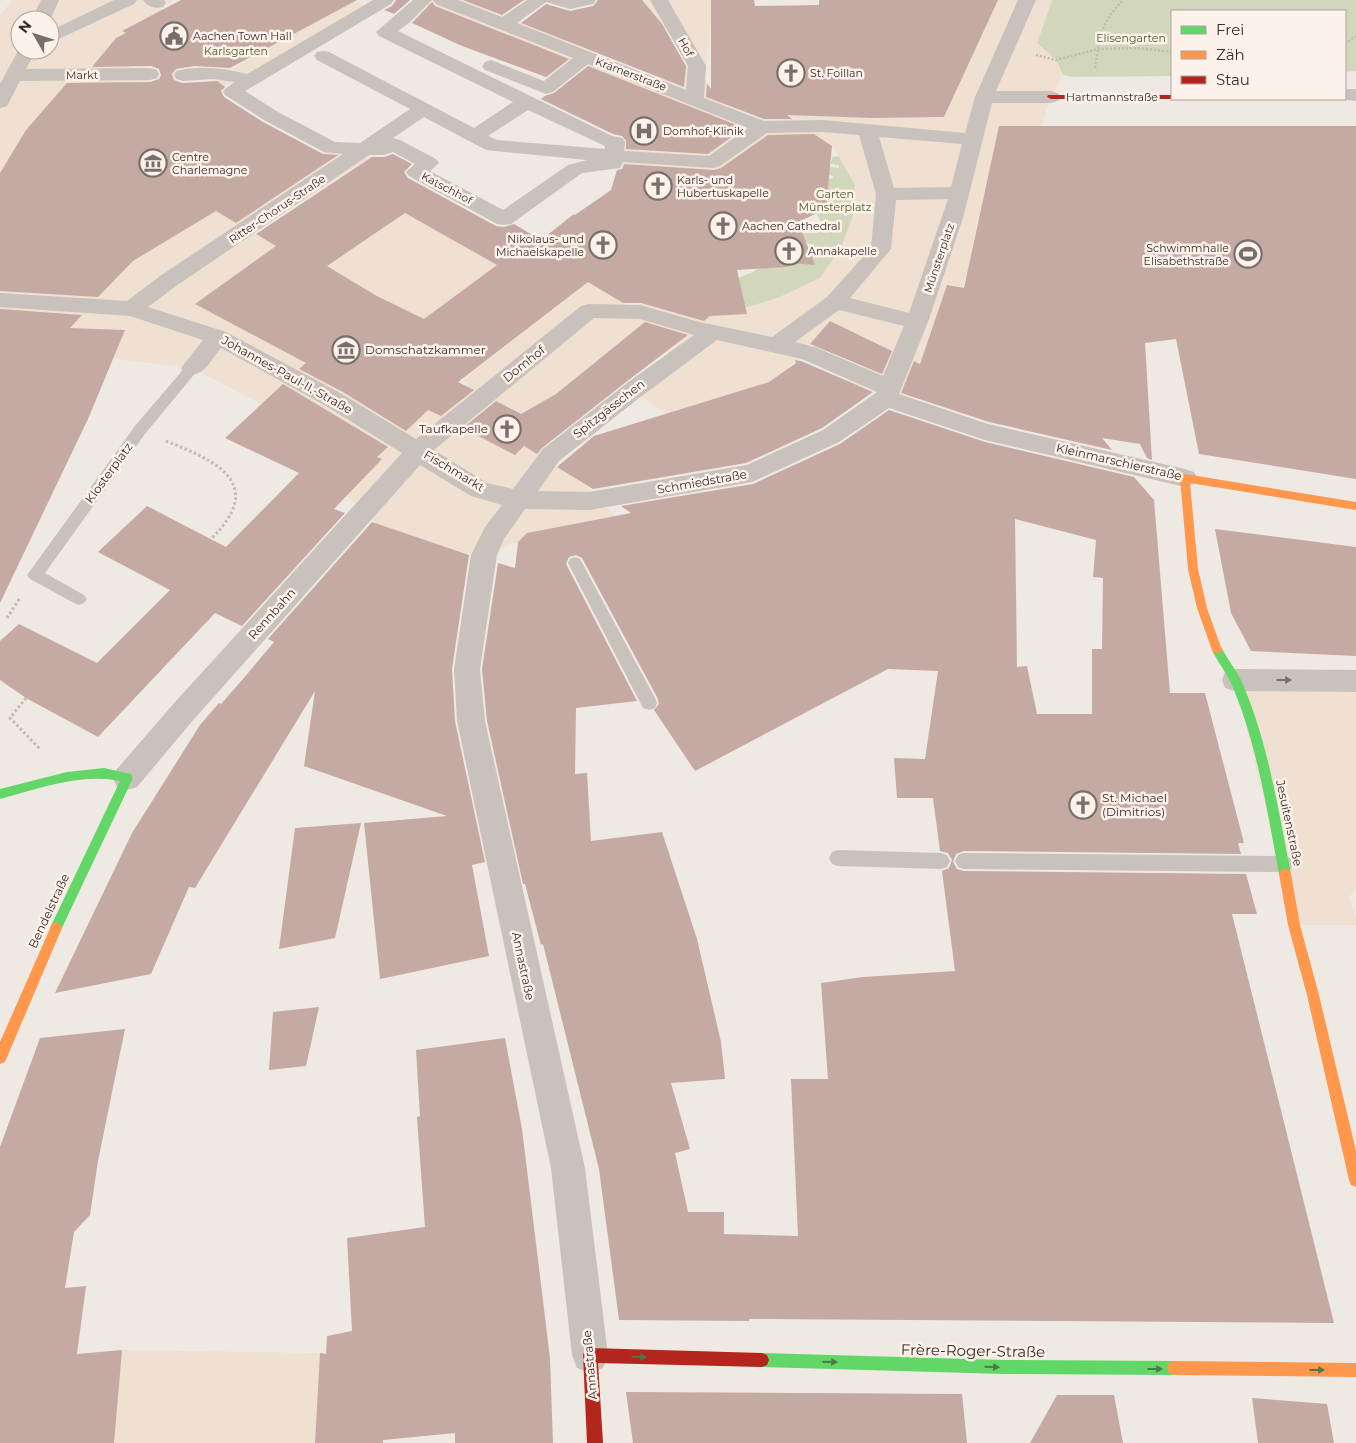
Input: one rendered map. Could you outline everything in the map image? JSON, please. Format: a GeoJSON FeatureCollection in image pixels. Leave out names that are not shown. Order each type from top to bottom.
{"type":"FeatureCollection","features":[{"type":"Feature","properties":{"kind":"street"},"geometry":{"type":"LineString","coordinates":[[60,33],[128,0]]}},
{"type":"Feature","properties":{"kind":"street","name":"Katschhof"},"geometry":{"type":"LineString","coordinates":[[183,75],[214,73],[275,85],[388,14],[403,0]]}},
{"type":"Feature","properties":{"kind":"street","name":"Katschhof"},"geometry":{"type":"LineString","coordinates":[[423,0],[388,14],[245,80],[232,91],[271,116],[331,148],[384,150],[392,144],[429,163],[416,172],[504,219],[567,174],[582,166],[613,164],[614,156]]}},
{"type":"Feature","properties":{"kind":"street","name":"Krämerstraße"},"geometry":{"type":"LineString","coordinates":[[442,0],[762,127],[823,126],[867,130]]}},
{"type":"Feature","properties":{"kind":"street"},"geometry":{"type":"LineString","coordinates":[[504,24],[539,0]]}},
{"type":"Feature","properties":{"kind":"street"},"geometry":{"type":"LineString","coordinates":[[554,0],[570,4],[587,0]]}},
{"type":"Feature","properties":{"kind":"street","name":"Hof"},"geometry":{"type":"LineString","coordinates":[[659,0],[697,66],[695,99]]}},
{"type":"Feature","properties":{"kind":"street","name":"Münsterplatz"},"geometry":{"type":"LineString","coordinates":[[888,393],[917,322],[960,194],[984,98],[1027,0]]}},
{"type":"Feature","properties":{"kind":"street"},"geometry":{"type":"LineString","coordinates":[[546,88],[388,14],[385,32],[524,103],[607,141],[615,142],[614,156]]}},
{"type":"Feature","properties":{"kind":"street"},"geometry":{"type":"LineString","coordinates":[[323,56],[493,146],[713,162],[762,127]]}},
{"type":"Feature","properties":{"kind":"street"},"geometry":{"type":"LineString","coordinates":[[475,136],[546,88],[586,57]]}},
{"type":"Feature","properties":{"kind":"street"},"geometry":{"type":"LineString","coordinates":[[0,102],[22,60]]}},
{"type":"Feature","properties":{"kind":"street","name":"Markt"},"geometry":{"type":"LineString","coordinates":[[14,75],[150,74]]}},
{"type":"Feature","properties":{"kind":"street","name":"Hartmannstraße"},"geometry":{"type":"LineString","coordinates":[[1051,98],[1171,97]]}},
{"type":"Feature","properties":{"kind":"street"},"geometry":{"type":"LineString","coordinates":[[984,98],[1051,98]]}},
{"type":"Feature","properties":{"kind":"street","name":"Ritter-Chorus-Straße"},"geometry":{"type":"LineString","coordinates":[[131,309],[168,281],[424,109]]}},
{"type":"Feature","properties":{"kind":"street"},"geometry":{"type":"LineString","coordinates":[[706,330],[777,344],[835,302],[881,249],[886,194],[867,130],[973,139]]}},
{"type":"Feature","properties":{"kind":"street"},"geometry":{"type":"LineString","coordinates":[[886,194],[960,194]]}},
{"type":"Feature","properties":{"kind":"street","name":"Johannes-Paul-II.-Straße"},"geometry":{"type":"LineString","coordinates":[[0,300],[131,309],[218,337],[334,400],[419,450]]}},
{"type":"Feature","properties":{"kind":"street"},"geometry":{"type":"LineString","coordinates":[[835,302],[917,322]]}},
{"type":"Feature","properties":{"kind":"street","name":"Domhof"},"geometry":{"type":"LineString","coordinates":[[419,450],[589,311],[638,308],[706,330]]}},
{"type":"Feature","properties":{"kind":"street","name":"Spitzgässchen"},"geometry":{"type":"LineString","coordinates":[[518,500],[551,455],[706,330]]}},
{"type":"Feature","properties":{"kind":"street","name":"Klosterplatz"},"geometry":{"type":"LineString","coordinates":[[192,368],[218,337]]}},
{"type":"Feature","properties":{"kind":"street","name":"Kleinmarschierstraße"},"geometry":{"type":"LineString","coordinates":[[777,344],[807,352],[888,393],[985,432],[1185,478],[1356,506]]}},
{"type":"Feature","properties":{"kind":"street","name":"Schmiedstraße"},"geometry":{"type":"LineString","coordinates":[[518,500],[589,501],[752,473],[831,436],[888,393]]}},
{"type":"Feature","properties":{"kind":"street","name":"Fischmarkt"},"geometry":{"type":"LineString","coordinates":[[419,450],[480,490],[518,500]]}},
{"type":"Feature","properties":{"kind":"street","name":"Rennbahn"},"geometry":{"type":"LineString","coordinates":[[127,778],[185,710],[419,450]]}},
{"type":"Feature","properties":{"kind":"street","name":"Jesuitenstraße"},"geometry":{"type":"LineString","coordinates":[[1185,478],[1193,569],[1202,608],[1219,654],[1235,680],[1250,714],[1270,796],[1294,925],[1313,995],[1356,1180]]}},
{"type":"Feature","properties":{"kind":"street","name":"Annastraße"},"geometry":{"type":"LineString","coordinates":[[518,500],[494,534],[484,555],[468,669],[468,691],[473,730],[568,1168],[590,1355],[595,1443]]}},
{"type":"Feature","properties":{"kind":"street"},"geometry":{"type":"LineString","coordinates":[[1235,680],[1356,681]]}},
{"type":"Feature","properties":{"kind":"street"},"geometry":{"type":"LineString","coordinates":[[0,794],[67,777],[104,774],[127,778]]}},
{"type":"Feature","properties":{"kind":"street","name":"Bendelstraße"},"geometry":{"type":"LineString","coordinates":[[0,1057],[16,1016],[69,897],[127,778]]}},
{"type":"Feature","properties":{"kind":"street","name":"Frère-Roger-Straße"},"geometry":{"type":"LineString","coordinates":[[590,1355],[1004,1367],[1356,1370]]}},
{"type":"Feature","properties":{"kind":"lane","name":"Klosterplatz"},"geometry":{"type":"LineString","coordinates":[[79,599],[36,575],[140,430],[192,368]]}},
{"type":"Feature","properties":{"kind":"lane"},"geometry":{"type":"LineString","coordinates":[[575,563],[649,703]]}},
{"type":"Feature","properties":{"kind":"lane"},"geometry":{"type":"LineString","coordinates":[[838,858],[941,861]]}},
{"type":"Feature","properties":{"kind":"lane"},"geometry":{"type":"LineString","coordinates":[[964,861],[1284,864]]}},
{"type":"Feature","properties":{"kind":"path"},"geometry":{"type":"LineString","coordinates":[[1084,97],[1097,60],[1102,27],[1109,15],[1123,0]]}},
{"type":"Feature","properties":{"kind":"path"},"geometry":{"type":"LineString","coordinates":[[1005,50],[1056,60],[1098,49],[1138,48],[1171,52]]}},
{"type":"Feature","properties":{"kind":"path"},"geometry":{"type":"LineString","coordinates":[[140,430],[205,457],[231,476],[237,491],[236,504],[229,520],[211,539]]}},
{"type":"Feature","properties":{"kind":"path"},"geometry":{"type":"LineString","coordinates":[[26,698],[10,718],[67,777]]}},
{"type":"Feature","properties":{"kind":"green space","name":"Elisengarten"},"geometry":{"type":"Polygon","coordinates":[[[1052,0],[1356,0],[1356,71],[1346,72],[1346,10],[1171,10],[1171,76],[1072,77],[1063,75],[1056,60],[1037,43],[1052,0]]]}},
{"type":"Feature","properties":{"kind":"green space","name":"Garten Münsterplatz"},"geometry":{"type":"Polygon","coordinates":[[[839,156],[855,185],[853,216],[841,248],[820,278],[778,298],[745,308],[732,280],[753,272],[772,258],[780,263],[781,267],[804,259],[808,248],[812,245],[797,237],[803,236],[803,233],[818,233],[816,230],[820,224],[825,224],[825,221],[820,221],[817,214],[820,213],[818,211],[824,176],[831,179],[834,177],[827,173],[831,167],[839,168],[839,165],[831,164],[832,157],[839,156]]]}},
{"type":"Feature","properties":{"kind":"shaded area"},"geometry":{"type":"Polygon","coordinates":[[[12,0],[175,0],[168,4],[161,1],[154,5],[165,11],[123,31],[126,33],[115,39],[104,52],[126,66],[150,74],[150,80],[146,87],[68,82],[32,123],[0,173],[0,16],[12,0]]]}},
{"type":"Feature","properties":{"kind":"shaded area"},"geometry":{"type":"Polygon","coordinates":[[[350,0],[365,5],[241,78],[224,86],[210,78],[183,75],[195,54],[190,69],[227,72],[350,0]]]}},
{"type":"Feature","properties":{"kind":"shaded area"},"geometry":{"type":"Polygon","coordinates":[[[423,0],[464,0],[664,81],[687,65],[672,38],[642,0],[711,0],[711,24],[705,77],[709,88],[729,107],[753,117],[762,107],[872,118],[945,117],[964,70],[998,0],[1052,0],[1037,43],[1056,60],[1063,75],[1051,97],[1041,126],[1005,126],[998,130],[980,218],[978,218],[974,238],[976,239],[972,262],[962,288],[947,286],[914,381],[918,386],[889,388],[851,385],[847,377],[808,359],[796,360],[785,371],[768,383],[670,416],[639,395],[665,355],[686,337],[646,325],[640,326],[556,394],[521,414],[515,455],[534,438],[549,449],[552,463],[580,481],[601,499],[615,516],[527,533],[518,542],[484,555],[462,553],[377,524],[347,496],[382,459],[261,404],[192,368],[113,359],[125,330],[0,326],[0,287],[102,293],[133,261],[275,176],[286,176],[331,148],[384,149],[253,233],[277,245],[195,304],[416,421],[428,410],[435,413],[469,385],[463,379],[596,276],[610,291],[611,296],[628,306],[645,303],[649,305],[659,297],[699,317],[737,314],[745,308],[778,298],[820,278],[841,248],[853,216],[855,185],[837,153],[830,145],[796,135],[777,136],[713,181],[665,166],[613,164],[624,141],[641,142],[725,123],[724,120],[582,65],[561,82],[536,74],[542,73],[484,28],[421,3],[423,0]],[[830,321],[809,346],[861,372],[881,345],[830,321]]]}},
{"type":"Feature","properties":{"kind":"shaded area"},"geometry":{"type":"Polygon","coordinates":[[[405,209],[461,245],[464,242],[481,257],[485,254],[503,265],[494,271],[489,271],[482,280],[477,279],[470,289],[466,288],[459,298],[453,297],[447,306],[442,305],[422,325],[386,300],[383,299],[380,302],[363,288],[359,290],[320,268],[330,260],[335,261],[343,251],[348,252],[356,243],[361,244],[368,234],[373,235],[405,209]]]}},
{"type":"Feature","properties":{"kind":"shaded area"},"geometry":{"type":"Polygon","coordinates":[[[1235,680],[1356,681],[1356,889],[1349,897],[1356,918],[1356,925],[1294,925],[1235,680]]]}},
{"type":"Feature","properties":{"kind":"shaded area"},"geometry":{"type":"Polygon","coordinates":[[[122,1350],[320,1353],[315,1443],[108,1443],[117,1399],[122,1350]]]}},
{"type":"Feature","properties":{"kind":"building"},"geometry":{"type":"Polygon","coordinates":[[[181,0],[357,0],[230,68],[194,66],[176,69],[172,74],[174,80],[182,83],[217,81],[225,87],[221,91],[224,97],[263,122],[323,154],[338,155],[236,223],[216,211],[133,261],[98,297],[0,291],[0,173],[26,130],[67,83],[150,82],[159,79],[161,75],[159,69],[151,66],[92,67],[116,38],[126,33],[122,31],[181,0]]]}},
{"type":"Feature","properties":{"kind":"building"},"geometry":{"type":"Polygon","coordinates":[[[396,0],[410,0],[394,14],[384,10],[392,6],[396,0]]]}},
{"type":"Feature","properties":{"kind":"building"},"geometry":{"type":"Polygon","coordinates":[[[463,0],[524,0],[502,15],[463,0]]]}},
{"type":"Feature","properties":{"kind":"building"},"geometry":{"type":"Polygon","coordinates":[[[598,0],[642,0],[662,24],[686,66],[684,87],[521,23],[546,4],[570,11],[593,6],[598,0]]]}},
{"type":"Feature","properties":{"kind":"building"},"geometry":{"type":"Polygon","coordinates":[[[711,0],[754,0],[755,6],[819,5],[819,0],[998,0],[944,117],[872,118],[787,115],[792,119],[764,119],[706,97],[707,84],[711,89],[711,0]]]}},
{"type":"Feature","properties":{"kind":"building"},"geometry":{"type":"Polygon","coordinates":[[[432,2],[435,6],[569,59],[546,77],[462,46],[412,23],[432,2]]]}},
{"type":"Feature","properties":{"kind":"building"},"geometry":{"type":"Polygon","coordinates":[[[588,66],[744,128],[708,154],[626,149],[626,141],[622,136],[613,134],[541,99],[554,93],[588,66]]]}},
{"type":"Feature","properties":{"kind":"building"},"geometry":{"type":"Polygon","coordinates":[[[999,126],[1356,126],[1356,479],[1199,454],[1176,339],[1145,343],[1152,460],[1147,458],[1140,444],[1102,438],[1112,450],[989,422],[901,393],[914,361],[920,364],[947,285],[964,288],[999,126]]]}},
{"type":"Feature","properties":{"kind":"building"},"geometry":{"type":"Polygon","coordinates":[[[814,134],[832,146],[826,209],[798,222],[815,265],[791,263],[786,267],[737,270],[747,314],[710,316],[704,321],[641,303],[623,303],[588,282],[458,382],[474,390],[441,416],[428,410],[406,431],[343,392],[299,369],[306,363],[195,304],[276,246],[256,234],[372,157],[384,157],[393,154],[412,164],[404,172],[408,178],[496,226],[504,227],[514,224],[541,240],[574,214],[611,190],[617,170],[622,169],[624,164],[714,170],[721,168],[768,135],[814,134]],[[405,213],[327,266],[375,295],[424,319],[497,265],[405,213]]]}},
{"type":"Feature","properties":{"kind":"building"},"geometry":{"type":"Polygon","coordinates":[[[0,309],[82,315],[70,328],[125,330],[88,419],[0,603],[0,309]]]}},
{"type":"Feature","properties":{"kind":"building"},"geometry":{"type":"Polygon","coordinates":[[[830,321],[892,351],[882,374],[810,344],[830,321]]]}},
{"type":"Feature","properties":{"kind":"building"},"geometry":{"type":"Polygon","coordinates":[[[645,322],[688,335],[542,448],[537,454],[524,446],[515,455],[463,428],[496,401],[521,414],[556,394],[645,322]]]}},
{"type":"Feature","properties":{"kind":"building"},"geometry":{"type":"Polygon","coordinates":[[[795,360],[873,392],[822,428],[746,463],[593,489],[557,467],[594,436],[769,382],[796,363],[795,360]]]}},
{"type":"Feature","properties":{"kind":"building"},"geometry":{"type":"Polygon","coordinates":[[[283,384],[388,447],[377,457],[382,459],[334,509],[345,513],[242,626],[215,613],[98,737],[26,698],[0,680],[0,641],[19,624],[97,663],[170,590],[98,552],[147,506],[226,547],[299,473],[225,438],[283,384]]]}},
{"type":"Feature","properties":{"kind":"building"},"geometry":{"type":"Polygon","coordinates":[[[889,410],[985,442],[1134,477],[1154,500],[1170,693],[1205,693],[1244,843],[1238,843],[1241,854],[964,851],[956,854],[953,862],[957,869],[964,871],[1246,874],[1257,914],[1232,914],[1334,1323],[749,1319],[749,1321],[619,1320],[599,1169],[543,944],[541,945],[525,884],[523,884],[487,721],[482,669],[498,563],[515,568],[518,542],[527,533],[631,513],[621,506],[753,484],[840,444],[889,410]],[[1015,519],[1017,667],[1027,666],[1037,714],[1092,714],[1092,649],[1102,649],[1103,578],[1093,577],[1096,540],[1015,519]],[[576,555],[569,557],[566,564],[637,701],[576,708],[575,774],[587,773],[591,841],[662,832],[697,939],[721,1042],[725,1079],[671,1083],[690,1149],[675,1153],[688,1212],[724,1212],[724,1234],[798,1236],[791,1079],[828,1079],[821,983],[863,977],[955,971],[942,871],[949,868],[952,860],[948,853],[940,851],[933,798],[897,798],[894,758],[925,759],[938,671],[888,669],[695,771],[654,710],[659,704],[657,697],[582,558],[576,555]]]}},
{"type":"Feature","properties":{"kind":"building"},"geometry":{"type":"Polygon","coordinates":[[[372,522],[469,555],[452,669],[455,721],[485,862],[472,865],[489,956],[380,979],[364,823],[447,816],[304,766],[315,691],[195,888],[189,887],[151,974],[55,993],[132,833],[200,725],[219,703],[221,704],[274,642],[268,639],[372,522]]]}},
{"type":"Feature","properties":{"kind":"building"},"geometry":{"type":"Polygon","coordinates":[[[1215,529],[1356,547],[1356,656],[1251,651],[1231,613],[1215,529]]]}},
{"type":"Feature","properties":{"kind":"building"},"geometry":{"type":"Polygon","coordinates":[[[361,823],[335,938],[279,949],[295,828],[361,823]]]}},
{"type":"Feature","properties":{"kind":"building"},"geometry":{"type":"Polygon","coordinates":[[[319,1007],[306,1066],[269,1070],[273,1012],[319,1007]]]}},
{"type":"Feature","properties":{"kind":"building"},"geometry":{"type":"Polygon","coordinates":[[[125,1029],[98,1161],[90,1215],[74,1232],[65,1288],[86,1286],[77,1354],[122,1350],[114,1443],[0,1443],[0,1147],[40,1038],[125,1029]]]}},
{"type":"Feature","properties":{"kind":"building"},"geometry":{"type":"Polygon","coordinates":[[[505,1038],[522,1129],[550,1358],[553,1443],[455,1443],[455,1433],[383,1440],[383,1443],[315,1443],[320,1353],[326,1354],[327,1336],[352,1331],[347,1238],[425,1227],[417,1117],[420,1116],[416,1050],[505,1038]]]}},
{"type":"Feature","properties":{"kind":"building"},"geometry":{"type":"Polygon","coordinates":[[[626,1392],[962,1394],[967,1443],[633,1443],[626,1392]]]}},
{"type":"Feature","properties":{"kind":"building"},"geometry":{"type":"Polygon","coordinates":[[[1057,1395],[1114,1395],[1123,1443],[1030,1443],[1057,1395]]]}},
{"type":"Feature","properties":{"kind":"building"},"geometry":{"type":"Polygon","coordinates":[[[1252,1398],[1327,1404],[1334,1443],[1258,1443],[1252,1398]]]}},
{"type":"Feature","properties":{"kind":"traffic: fast"},"geometry":{"type":"LineString","coordinates":[[1217,650],[1235,680],[1249,715],[1270,796],[1285,874]]}},
{"type":"Feature","properties":{"kind":"traffic: fast"},"geometry":{"type":"LineString","coordinates":[[0,794],[67,777],[104,773],[127,778],[56,928]]}},
{"type":"Feature","properties":{"kind":"traffic: fast"},"geometry":{"type":"LineString","coordinates":[[762,1360],[1004,1367],[1174,1368]]}},
{"type":"Feature","properties":{"kind":"traffic: slow"},"geometry":{"type":"LineString","coordinates":[[1217,650],[1202,608],[1193,569],[1185,478],[1356,506]]}},
{"type":"Feature","properties":{"kind":"traffic: slow"},"geometry":{"type":"LineString","coordinates":[[1285,874],[1294,925],[1313,995],[1356,1180]]}},
{"type":"Feature","properties":{"kind":"traffic: slow"},"geometry":{"type":"LineString","coordinates":[[0,1057],[56,928]]}},
{"type":"Feature","properties":{"kind":"traffic: slow"},"geometry":{"type":"LineString","coordinates":[[1174,1368],[1356,1370]]}},
{"type":"Feature","properties":{"kind":"traffic: jam"},"geometry":{"type":"LineString","coordinates":[[1051,97],[1171,97]]}},
{"type":"Feature","properties":{"kind":"traffic: jam"},"geometry":{"type":"LineString","coordinates":[[595,1443],[590,1355],[762,1360]]}},
{"type":"Feature","properties":{"kind":"place","name":"Aachen Town Hall"},"geometry":{"type":"Point","coordinates":[174,36]}},
{"type":"Feature","properties":{"kind":"place","name":"St. Foillan"},"geometry":{"type":"Point","coordinates":[791,73]}},
{"type":"Feature","properties":{"kind":"place","name":"Domhof-Klinik"},"geometry":{"type":"Point","coordinates":[644,131]}},
{"type":"Feature","properties":{"kind":"place","name":"Centre Charlemagne"},"geometry":{"type":"Point","coordinates":[153,163]}},
{"type":"Feature","properties":{"kind":"place","name":"Karls- und Hubertuskapelle"},"geometry":{"type":"Point","coordinates":[658,186]}},
{"type":"Feature","properties":{"kind":"place","name":"Aachen Cathedral"},"geometry":{"type":"Point","coordinates":[723,226]}},
{"type":"Feature","properties":{"kind":"place","name":"Nikolaus- und Michaelskapelle"},"geometry":{"type":"Point","coordinates":[603,245]}},
{"type":"Feature","properties":{"kind":"place","name":"Annakapelle"},"geometry":{"type":"Point","coordinates":[789,251]}},
{"type":"Feature","properties":{"kind":"place","name":"Schwimmhalle Elisabethstraße"},"geometry":{"type":"Point","coordinates":[1248,254]}},
{"type":"Feature","properties":{"kind":"place","name":"Domschatzkammer"},"geometry":{"type":"Point","coordinates":[346,350]}},
{"type":"Feature","properties":{"kind":"place","name":"Taufkapelle"},"geometry":{"type":"Point","coordinates":[507,429]}},
{"type":"Feature","properties":{"kind":"place","name":"St. Michael (Dimitrios)"},"geometry":{"type":"Point","coordinates":[1083,805]}},
{"type":"Feature","properties":{"kind":"park label","name":"Karlsgarten"},"geometry":{"type":"Point","coordinates":[236,51]}}]}
